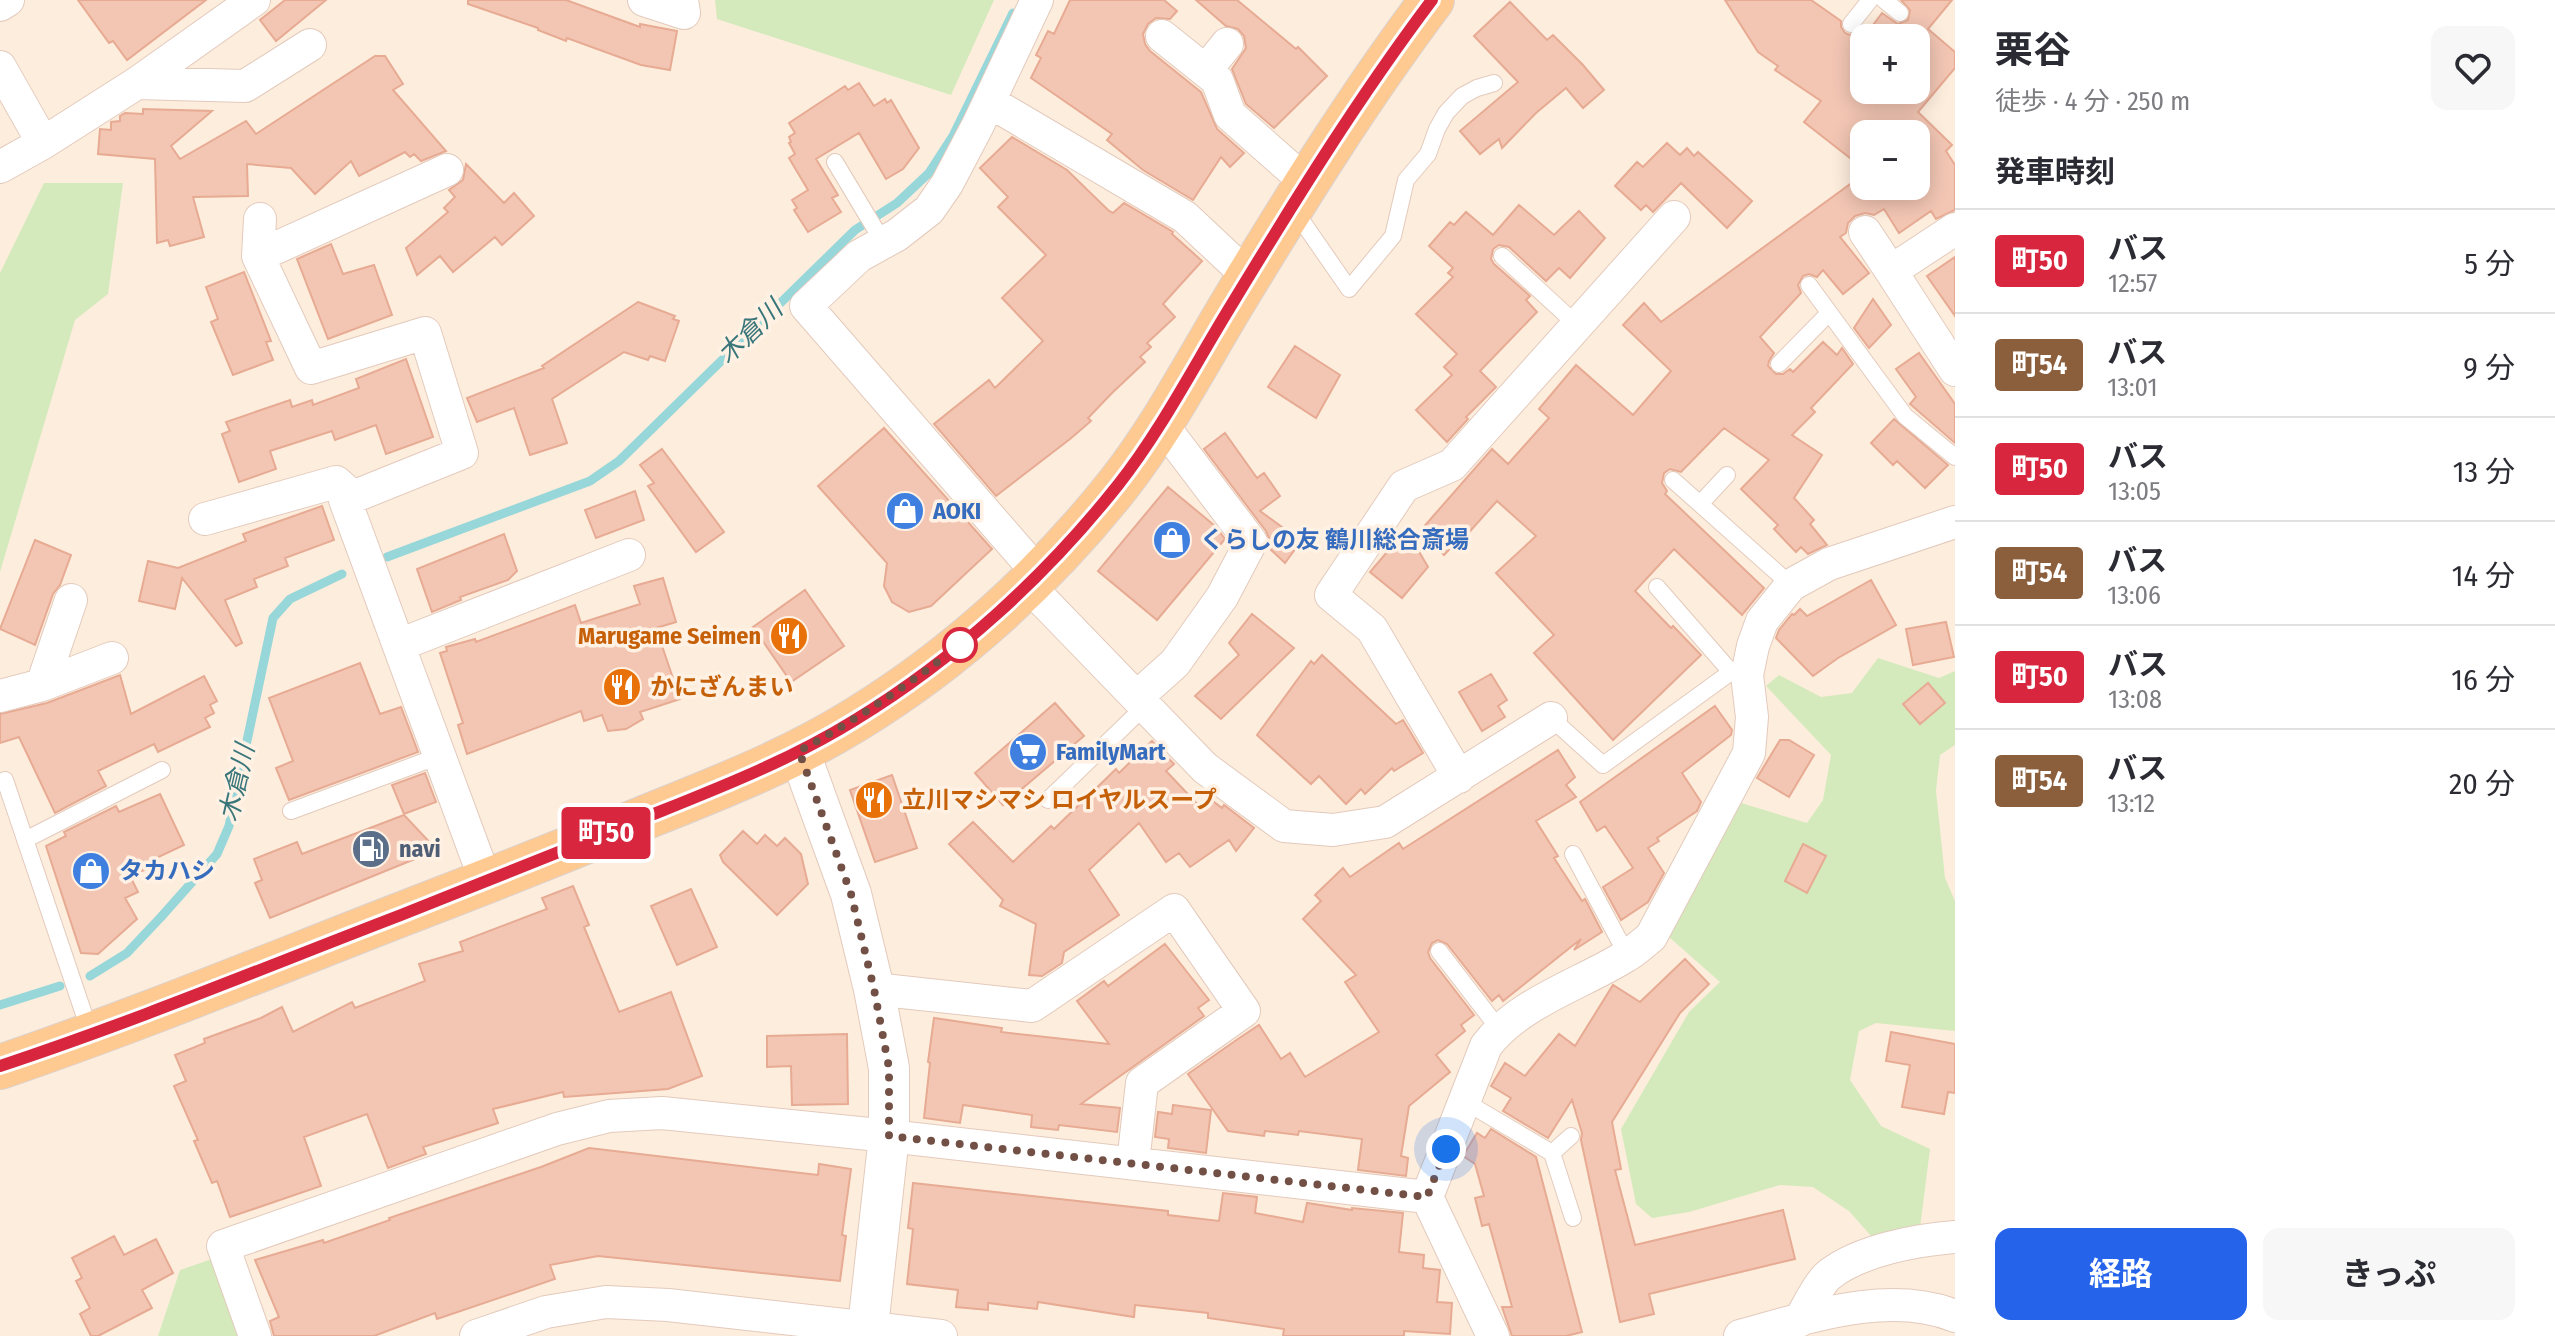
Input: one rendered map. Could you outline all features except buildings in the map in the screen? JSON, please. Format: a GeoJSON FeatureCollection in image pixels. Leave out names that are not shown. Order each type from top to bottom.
{"type":"FeatureCollection","features":[{"type":"Feature","properties":{"kind":"main road"},"geometry":{"type":"LineString","coordinates":[[0,1067],[91,1036],[736,781],[851,722],[937,664],[979,630],[1064,548],[1119,483],[1360,100],[1432,0]]}},
{"type":"Feature","properties":{"kind":"street"},"geometry":{"type":"LineString","coordinates":[[0,5],[8,0]]}},
{"type":"Feature","properties":{"kind":"street"},"geometry":{"type":"LineString","coordinates":[[0,167],[137,83],[254,0]]}},
{"type":"Feature","properties":{"kind":"street"},"geometry":{"type":"LineString","coordinates":[[644,0],[684,13],[682,0]]}},
{"type":"Feature","properties":{"kind":"street"},"geometry":{"type":"LineString","coordinates":[[1037,0],[990,102],[947,184],[929,210],[880,237],[806,306],[1032,579],[1141,701],[1205,768],[1284,826],[1333,830],[1385,822],[1551,718]]}},
{"type":"Feature","properties":{"kind":"street"},"geometry":{"type":"LineString","coordinates":[[1162,36],[1217,80],[1230,115],[1300,195]]}},
{"type":"Feature","properties":{"kind":"street"},"geometry":{"type":"LineString","coordinates":[[1206,70],[1227,44]]}},
{"type":"Feature","properties":{"kind":"street"},"geometry":{"type":"LineString","coordinates":[[137,83],[245,86],[310,45]]}},
{"type":"Feature","properties":{"kind":"street"},"geometry":{"type":"LineString","coordinates":[[0,67],[43,143]]}},
{"type":"Feature","properties":{"kind":"street"},"geometry":{"type":"LineString","coordinates":[[990,102],[1185,217],[1249,277]]}},
{"type":"Feature","properties":{"kind":"street"},"geometry":{"type":"LineString","coordinates":[[258,256],[426,193],[447,170]]}},
{"type":"Feature","properties":{"kind":"street"},"geometry":{"type":"LineString","coordinates":[[1459,777],[1372,629],[1331,595],[1404,486],[1452,465],[1674,217]]}},
{"type":"Feature","properties":{"kind":"street"},"geometry":{"type":"LineString","coordinates":[[260,219],[258,256],[311,368],[425,333],[462,453],[345,500],[486,882]]}},
{"type":"Feature","properties":{"kind":"street"},"geometry":{"type":"LineString","coordinates":[[1891,271],[1955,229]]}},
{"type":"Feature","properties":{"kind":"street"},"geometry":{"type":"LineString","coordinates":[[1865,232],[1955,370]]}},
{"type":"Feature","properties":{"kind":"street"},"geometry":{"type":"LineString","coordinates":[[1141,701],[1175,663],[1222,597],[1251,542],[1160,422]]}},
{"type":"Feature","properties":{"kind":"street"},"geometry":{"type":"LineString","coordinates":[[205,519],[336,482],[353,497]]}},
{"type":"Feature","properties":{"kind":"street"},"geometry":{"type":"LineString","coordinates":[[1493,1336],[1427,1197],[1486,1046],[1499,1029],[1563,989],[1627,955],[1651,937],[1749,753],[1752,717],[1739,674],[1762,621],[1791,585],[1829,564],[1955,522]]}},
{"type":"Feature","properties":{"kind":"street"},"geometry":{"type":"LineString","coordinates":[[399,645],[629,555]]}},
{"type":"Feature","properties":{"kind":"street"},"geometry":{"type":"LineString","coordinates":[[42,685],[71,600]]}},
{"type":"Feature","properties":{"kind":"street"},"geometry":{"type":"LineString","coordinates":[[0,696],[42,685],[112,658]]}},
{"type":"Feature","properties":{"kind":"street"},"geometry":{"type":"LineString","coordinates":[[799,751],[851,894],[889,1068],[889,1136],[867,1332]]}},
{"type":"Feature","properties":{"kind":"street"},"geometry":{"type":"LineString","coordinates":[[874,989],[1032,1006],[1174,910],[1244,1011],[1142,1083],[1133,1163]]}},
{"type":"Feature","properties":{"kind":"street"},"geometry":{"type":"LineString","coordinates":[[255,1336],[223,1246],[557,1129],[609,1116],[662,1113],[1427,1197]]}},
{"type":"Feature","properties":{"kind":"street"},"geometry":{"type":"LineString","coordinates":[[1799,1321],[1829,1275],[1866,1255],[1927,1239],[1955,1237]]}},
{"type":"Feature","properties":{"kind":"street"},"geometry":{"type":"LineString","coordinates":[[476,1336],[546,1312],[606,1302],[668,1305],[867,1332],[941,1336]]}},
{"type":"Feature","properties":{"kind":"street"},"geometry":{"type":"LineString","coordinates":[[1740,1336],[1882,1304],[1919,1306],[1955,1316]]}},
{"type":"Feature","properties":{"kind":"lane"},"geometry":{"type":"LineString","coordinates":[[1851,24],[1870,0]]}},
{"type":"Feature","properties":{"kind":"lane"},"geometry":{"type":"LineString","coordinates":[[1884,0],[1900,13]]}},
{"type":"Feature","properties":{"kind":"lane"},"geometry":{"type":"LineString","coordinates":[[1300,195],[1349,289],[1393,236],[1406,180],[1428,154],[1446,113],[1462,96],[1494,83]]}},
{"type":"Feature","properties":{"kind":"lane"},"geometry":{"type":"LineString","coordinates":[[835,162],[880,237]]}},
{"type":"Feature","properties":{"kind":"lane"},"geometry":{"type":"LineString","coordinates":[[1502,256],[1577,325]]}},
{"type":"Feature","properties":{"kind":"lane"},"geometry":{"type":"LineString","coordinates":[[1809,285],[1905,416],[1955,457]]}},
{"type":"Feature","properties":{"kind":"lane"},"geometry":{"type":"LineString","coordinates":[[1779,364],[1829,313]]}},
{"type":"Feature","properties":{"kind":"lane"},"geometry":{"type":"LineString","coordinates":[[1700,504],[1727,475]]}},
{"type":"Feature","properties":{"kind":"lane"},"geometry":{"type":"LineString","coordinates":[[1673,480],[1791,585]]}},
{"type":"Feature","properties":{"kind":"lane"},"geometry":{"type":"LineString","coordinates":[[1551,718],[1603,765],[1739,674],[1657,587]]}},
{"type":"Feature","properties":{"kind":"lane"},"geometry":{"type":"LineString","coordinates":[[1048,800],[1141,701]]}},
{"type":"Feature","properties":{"kind":"lane"},"geometry":{"type":"LineString","coordinates":[[291,811],[439,756]]}},
{"type":"Feature","properties":{"kind":"lane"},"geometry":{"type":"LineString","coordinates":[[25,840],[162,770]]}},
{"type":"Feature","properties":{"kind":"lane"},"geometry":{"type":"LineString","coordinates":[[5,780],[91,1036]]}},
{"type":"Feature","properties":{"kind":"lane"},"geometry":{"type":"LineString","coordinates":[[1573,854],[1627,955]]}},
{"type":"Feature","properties":{"kind":"lane"},"geometry":{"type":"LineString","coordinates":[[1439,951],[1499,1029]]}},
{"type":"Feature","properties":{"kind":"lane"},"geometry":{"type":"LineString","coordinates":[[1464,1101],[1552,1153],[1573,1218]]}},
{"type":"Feature","properties":{"kind":"lane"},"geometry":{"type":"LineString","coordinates":[[1552,1153],[1571,1136]]}},
{"type":"Feature","properties":{"kind":"green space"},"geometry":{"type":"Polygon","coordinates":[[[715,0],[994,0],[951,95],[717,19],[715,0]]]}},
{"type":"Feature","properties":{"kind":"green space"},"geometry":{"type":"Polygon","coordinates":[[[44,183],[123,183],[108,294],[75,320],[0,572],[0,273],[44,183]]]}},
{"type":"Feature","properties":{"kind":"green space"},"geometry":{"type":"Polygon","coordinates":[[[1878,658],[1939,678],[1955,671],[1955,745],[1940,755],[1936,791],[1945,878],[1955,901],[1955,1031],[1876,1023],[1859,1031],[1850,1080],[1881,1126],[1930,1149],[1920,1228],[1872,1237],[1849,1211],[1813,1187],[1780,1185],[1689,1212],[1652,1218],[1636,1204],[1621,1129],[1689,1012],[1720,982],[1669,937],[1741,803],[1807,823],[1823,800],[1831,755],[1766,686],[1779,675],[1821,697],[1852,693],[1878,658]]]}},
{"type":"Feature","properties":{"kind":"green space"},"geometry":{"type":"Polygon","coordinates":[[[212,1259],[240,1336],[158,1336],[180,1270],[212,1259]]]}},
{"type":"Feature","properties":{"kind":"waterway","name":"木倉川"},"geometry":{"type":"LineString","coordinates":[[387,557],[590,481],[619,461],[855,230],[897,203],[929,173],[953,136],[1013,13]]}},
{"type":"Feature","properties":{"kind":"waterway","name":"木倉川"},"geometry":{"type":"LineString","coordinates":[[90,976],[127,953],[217,854],[229,826],[273,618],[290,599],[342,574]]}},
{"type":"Feature","properties":{"kind":"waterway","name":"木倉川"},"geometry":{"type":"LineString","coordinates":[[0,1005],[60,986]]}},
{"type":"Feature","properties":{"kind":"bus line","name":"町50"},"geometry":{"type":"LineString","coordinates":[[0,1066],[91,1036],[736,781],[851,722],[937,664],[979,630],[1064,548],[1119,483],[1360,100],[1432,0]]}},
{"type":"Feature","properties":{"kind":"place","name":"AOKI"},"geometry":{"type":"Point","coordinates":[905,511]}},
{"type":"Feature","properties":{"kind":"place","name":"くらしの友 鶴川総合斎場"},"geometry":{"type":"Point","coordinates":[1172,540]}},
{"type":"Feature","properties":{"kind":"place","name":"Marugame Seimen"},"geometry":{"type":"Point","coordinates":[789,636]}},
{"type":"Feature","properties":{"kind":"place","name":"かにざんまい"},"geometry":{"type":"Point","coordinates":[622,687]}},
{"type":"Feature","properties":{"kind":"place","name":"FamilyMart"},"geometry":{"type":"Point","coordinates":[1028,752]}},
{"type":"Feature","properties":{"kind":"place","name":"立川マシマシ ロイヤルスープ"},"geometry":{"type":"Point","coordinates":[874,800]}},
{"type":"Feature","properties":{"kind":"place","name":"navi"},"geometry":{"type":"Point","coordinates":[371,849]}},
{"type":"Feature","properties":{"kind":"place","name":"タカハシ"},"geometry":{"type":"Point","coordinates":[91,871]}},
{"type":"Feature","properties":{"kind":"route"},"geometry":{"type":"LineString","coordinates":[[960,645],[890,698],[799,751],[851,894],[874,989],[889,1068],[889,1136],[1427,1197],[1446,1149]]}}]}
